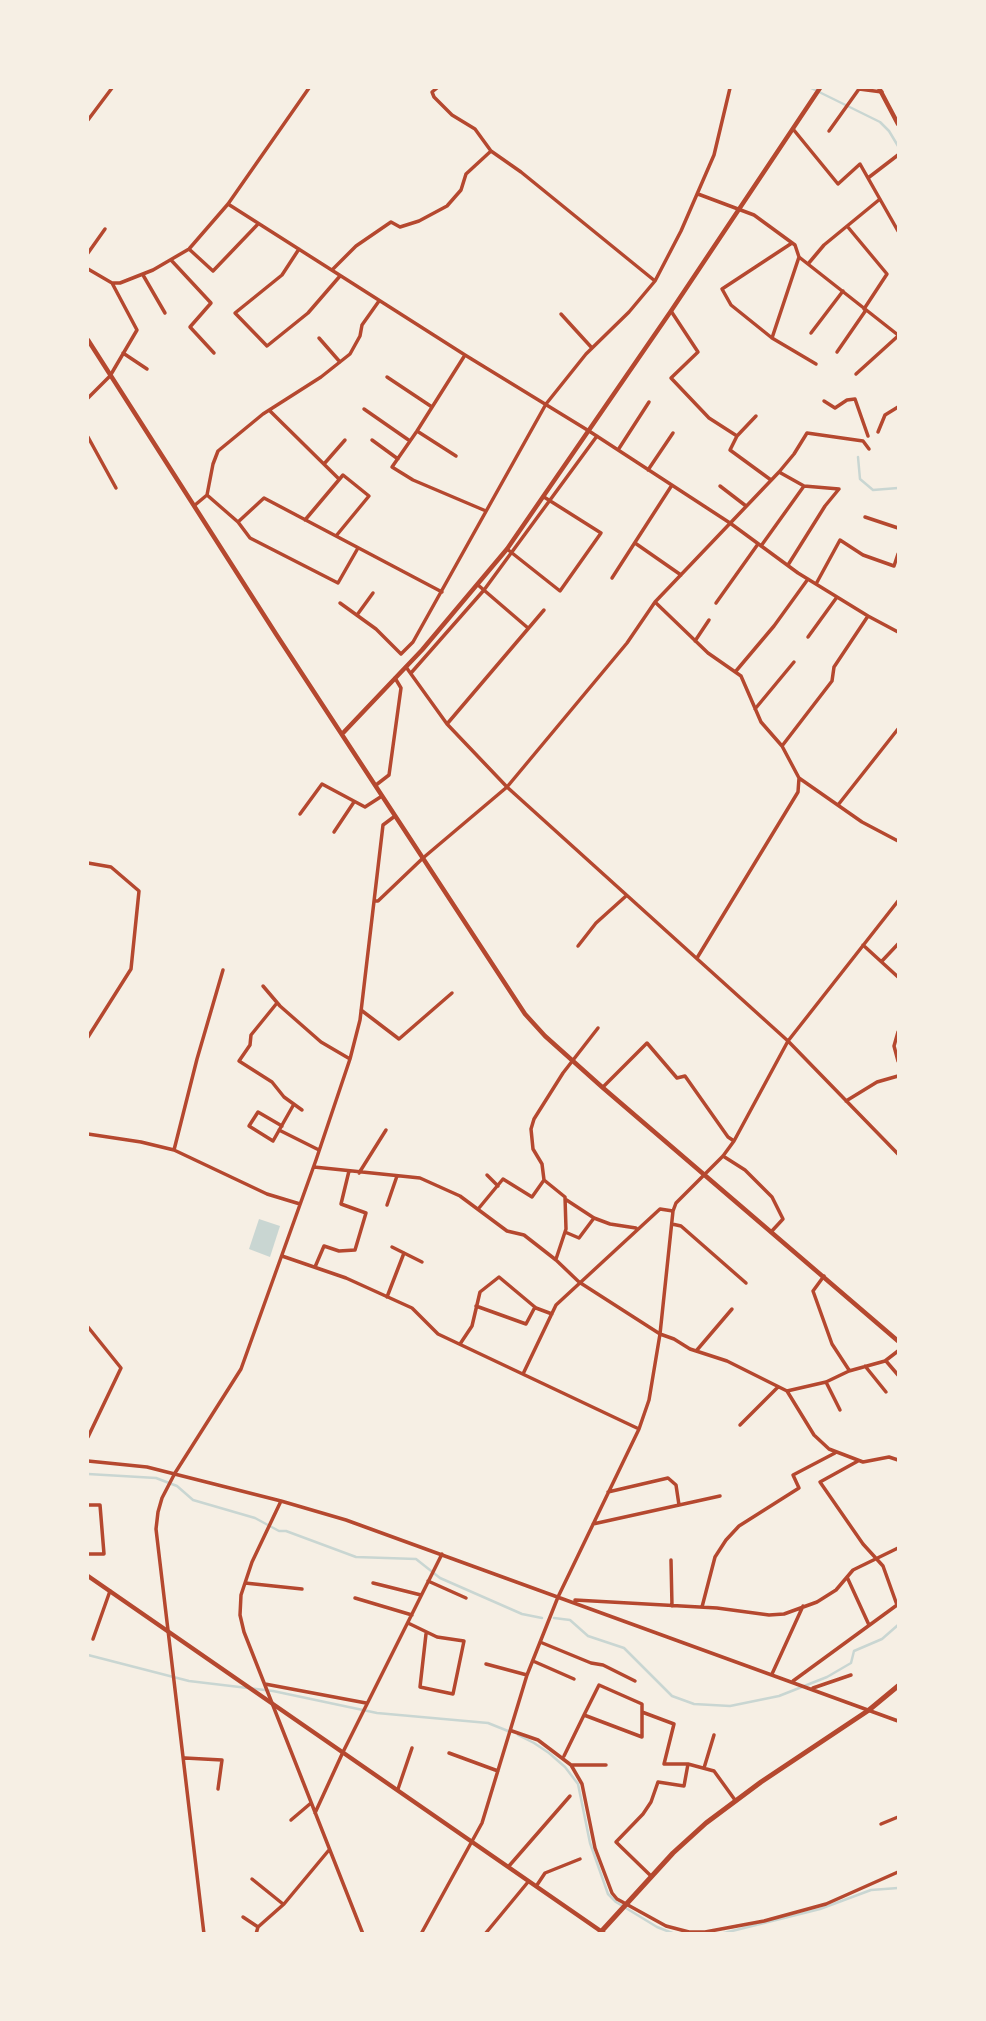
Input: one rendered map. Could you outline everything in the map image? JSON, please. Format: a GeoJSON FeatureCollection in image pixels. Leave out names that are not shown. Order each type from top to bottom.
{"type":"FeatureCollection","features":[{"type":"Feature","properties":{"kind":"main road"},"geometry":{"type":"LineString","coordinates":[[602,1933],[688,1838],[735,1800],[869,1710],[898,1686]]}},
{"type":"Feature","properties":{"kind":"street"},"geometry":{"type":"LineString","coordinates":[[88,120],[112,88]]}},
{"type":"Feature","properties":{"kind":"street"},"geometry":{"type":"LineString","coordinates":[[88,269],[112,283],[120,284],[143,275],[189,249],[228,204],[309,88]]}},
{"type":"Feature","properties":{"kind":"street"},"geometry":{"type":"LineString","coordinates":[[437,88],[432,92],[434,97],[453,115],[475,129],[491,151],[522,172],[655,281]]}},
{"type":"Feature","properties":{"kind":"street"},"geometry":{"type":"LineString","coordinates":[[340,603],[376,629],[401,654],[413,642],[546,404],[592,348],[629,312],[655,281],[714,155],[730,88]]}},
{"type":"Feature","properties":{"kind":"street"},"geometry":{"type":"LineString","coordinates":[[343,733],[422,650],[507,549],[820,88]]}},
{"type":"Feature","properties":{"kind":"street"},"geometry":{"type":"LineString","coordinates":[[829,131],[859,89],[881,90],[898,124]]}},
{"type":"Feature","properties":{"kind":"street"},"geometry":{"type":"LineString","coordinates":[[793,129],[838,184],[860,164],[898,231]]}},
{"type":"Feature","properties":{"kind":"street"},"geometry":{"type":"LineString","coordinates":[[332,271],[356,246],[391,222],[400,227],[419,221],[447,206],[461,190],[466,174],[491,151]]}},
{"type":"Feature","properties":{"kind":"street"},"geometry":{"type":"LineString","coordinates":[[868,178],[898,155]]}},
{"type":"Feature","properties":{"kind":"street"},"geometry":{"type":"LineString","coordinates":[[697,194],[754,215],[795,245],[799,257],[897,335]]}},
{"type":"Feature","properties":{"kind":"street"},"geometry":{"type":"LineString","coordinates":[[808,264],[824,245],[880,199]]}},
{"type":"Feature","properties":{"kind":"street"},"geometry":{"type":"LineString","coordinates":[[228,204],[464,355],[597,436],[730,523],[808,579],[898,632]]}},
{"type":"Feature","properties":{"kind":"street"},"geometry":{"type":"LineString","coordinates":[[189,249],[213,271],[258,223]]}},
{"type":"Feature","properties":{"kind":"street"},"geometry":{"type":"LineString","coordinates":[[837,352],[887,274],[847,226]]}},
{"type":"Feature","properties":{"kind":"street"},"geometry":{"type":"LineString","coordinates":[[88,253],[105,229]]}},
{"type":"Feature","properties":{"kind":"street"},"geometry":{"type":"LineString","coordinates":[[792,243],[722,289],[731,305],[772,338],[816,364]]}},
{"type":"Feature","properties":{"kind":"street"},"geometry":{"type":"LineString","coordinates":[[299,249],[282,275],[235,313],[267,346],[308,313],[341,276]]}},
{"type":"Feature","properties":{"kind":"street"},"geometry":{"type":"LineString","coordinates":[[772,338],[799,257]]}},
{"type":"Feature","properties":{"kind":"street"},"geometry":{"type":"LineString","coordinates":[[171,260],[211,303],[190,327],[214,353]]}},
{"type":"Feature","properties":{"kind":"street"},"geometry":{"type":"LineString","coordinates":[[143,275],[165,313]]}},
{"type":"Feature","properties":{"kind":"street"},"geometry":{"type":"LineString","coordinates":[[88,398],[110,376],[137,330],[112,283]]}},
{"type":"Feature","properties":{"kind":"street"},"geometry":{"type":"LineString","coordinates":[[811,333],[843,291]]}},
{"type":"Feature","properties":{"kind":"street"},"geometry":{"type":"LineString","coordinates":[[195,505],[207,495],[218,451],[269,410],[321,377],[350,354],[360,336],[362,325],[379,301]]}},
{"type":"Feature","properties":{"kind":"street"},"geometry":{"type":"LineString","coordinates":[[671,311],[698,352],[671,378],[709,418],[737,436]]}},
{"type":"Feature","properties":{"kind":"street"},"geometry":{"type":"LineString","coordinates":[[561,314],[592,348]]}},
{"type":"Feature","properties":{"kind":"street"},"geometry":{"type":"LineString","coordinates":[[856,374],[897,335],[898,327]]}},
{"type":"Feature","properties":{"kind":"street"},"geometry":{"type":"LineString","coordinates":[[319,338],[340,362]]}},
{"type":"Feature","properties":{"kind":"street"},"geometry":{"type":"LineString","coordinates":[[88,340],[518,1005],[545,1036],[602,1087],[898,1341]]}},
{"type":"Feature","properties":{"kind":"street"},"geometry":{"type":"LineString","coordinates":[[123,353],[147,369]]}},
{"type":"Feature","properties":{"kind":"street"},"geometry":{"type":"LineString","coordinates":[[464,355],[392,467],[413,480],[486,511]]}},
{"type":"Feature","properties":{"kind":"street"},"geometry":{"type":"LineString","coordinates":[[387,377],[432,408]]}},
{"type":"Feature","properties":{"kind":"street"},"geometry":{"type":"LineString","coordinates":[[824,401],[835,408],[847,400],[855,399],[868,436]]}},
{"type":"Feature","properties":{"kind":"street"},"geometry":{"type":"LineString","coordinates":[[618,450],[649,402]]}},
{"type":"Feature","properties":{"kind":"street"},"geometry":{"type":"LineString","coordinates":[[878,432],[885,415],[898,407]]}},
{"type":"Feature","properties":{"kind":"street"},"geometry":{"type":"LineString","coordinates":[[364,409],[410,441]]}},
{"type":"Feature","properties":{"kind":"street"},"geometry":{"type":"LineString","coordinates":[[269,410],[339,479]]}},
{"type":"Feature","properties":{"kind":"street"},"geometry":{"type":"LineString","coordinates":[[756,416],[737,436],[730,450],[771,480]]}},
{"type":"Feature","properties":{"kind":"street"},"geometry":{"type":"LineString","coordinates":[[417,431],[456,456]]}},
{"type":"Feature","properties":{"kind":"street"},"geometry":{"type":"LineString","coordinates":[[648,470],[673,433]]}},
{"type":"Feature","properties":{"kind":"street"},"geometry":{"type":"LineString","coordinates":[[375,901],[508,787],[627,643],[655,602],[779,472],[807,433],[863,441],[869,449]]}},
{"type":"Feature","properties":{"kind":"street"},"geometry":{"type":"LineString","coordinates":[[411,673],[484,590],[597,436]]}},
{"type":"Feature","properties":{"kind":"street"},"geometry":{"type":"LineString","coordinates":[[88,438],[116,488]]}},
{"type":"Feature","properties":{"kind":"street"},"geometry":{"type":"LineString","coordinates":[[324,464],[345,440]]}},
{"type":"Feature","properties":{"kind":"street"},"geometry":{"type":"LineString","coordinates":[[372,440],[398,459]]}},
{"type":"Feature","properties":{"kind":"street"},"geometry":{"type":"LineString","coordinates":[[779,472],[804,486],[839,489],[825,506],[788,565]]}},
{"type":"Feature","properties":{"kind":"street"},"geometry":{"type":"LineString","coordinates":[[305,520],[343,475],[369,496],[336,536]]}},
{"type":"Feature","properties":{"kind":"street"},"geometry":{"type":"LineString","coordinates":[[612,578],[672,485]]}},
{"type":"Feature","properties":{"kind":"street"},"geometry":{"type":"LineString","coordinates":[[720,486],[746,506]]}},
{"type":"Feature","properties":{"kind":"street"},"geometry":{"type":"LineString","coordinates":[[716,603],[804,486]]}},
{"type":"Feature","properties":{"kind":"street"},"geometry":{"type":"LineString","coordinates":[[207,495],[238,522],[250,538],[338,583],[358,548]]}},
{"type":"Feature","properties":{"kind":"street"},"geometry":{"type":"LineString","coordinates":[[238,522],[264,498],[442,592]]}},
{"type":"Feature","properties":{"kind":"street"},"geometry":{"type":"LineString","coordinates":[[507,549],[560,591],[601,533],[544,498]]}},
{"type":"Feature","properties":{"kind":"street"},"geometry":{"type":"LineString","coordinates":[[865,517],[898,528]]}},
{"type":"Feature","properties":{"kind":"street"},"geometry":{"type":"LineString","coordinates":[[816,584],[840,540],[863,555],[896,567],[898,554]]}},
{"type":"Feature","properties":{"kind":"street"},"geometry":{"type":"LineString","coordinates":[[635,543],[681,575]]}},
{"type":"Feature","properties":{"kind":"street"},"geometry":{"type":"LineString","coordinates":[[736,672],[808,579]]}},
{"type":"Feature","properties":{"kind":"street"},"geometry":{"type":"LineString","coordinates":[[478,586],[528,628]]}},
{"type":"Feature","properties":{"kind":"street"},"geometry":{"type":"LineString","coordinates":[[357,615],[373,593]]}},
{"type":"Feature","properties":{"kind":"street"},"geometry":{"type":"LineString","coordinates":[[808,637],[837,597]]}},
{"type":"Feature","properties":{"kind":"street"},"geometry":{"type":"LineString","coordinates":[[655,602],[695,641],[741,676],[761,722],[782,746],[799,778],[862,822],[898,841]]}},
{"type":"Feature","properties":{"kind":"street"},"geometry":{"type":"LineString","coordinates":[[447,724],[544,610]]}},
{"type":"Feature","properties":{"kind":"street"},"geometry":{"type":"LineString","coordinates":[[782,746],[832,681],[834,667],[868,616]]}},
{"type":"Feature","properties":{"kind":"street"},"geometry":{"type":"LineString","coordinates":[[695,641],[709,620]]}},
{"type":"Feature","properties":{"kind":"street"},"geometry":{"type":"LineString","coordinates":[[413,642],[422,650]]}},
{"type":"Feature","properties":{"kind":"street"},"geometry":{"type":"LineString","coordinates":[[755,709],[794,662]]}},
{"type":"Feature","properties":{"kind":"street"},"geometry":{"type":"LineString","coordinates":[[406,667],[447,724],[508,787],[626,897],[788,1041],[898,1154]]}},
{"type":"Feature","properties":{"kind":"street"},"geometry":{"type":"LineString","coordinates":[[376,785],[389,775],[401,688],[395,678]]}},
{"type":"Feature","properties":{"kind":"street"},"geometry":{"type":"LineString","coordinates":[[838,805],[898,729]]}},
{"type":"Feature","properties":{"kind":"street"},"geometry":{"type":"LineString","coordinates":[[697,958],[798,792],[799,778]]}},
{"type":"Feature","properties":{"kind":"street"},"geometry":{"type":"LineString","coordinates":[[300,814],[323,784],[365,807],[383,795]]}},
{"type":"Feature","properties":{"kind":"street"},"geometry":{"type":"LineString","coordinates":[[334,832],[354,802]]}},
{"type":"Feature","properties":{"kind":"street"},"geometry":{"type":"LineString","coordinates":[[204,1934],[156,1529],[158,1512],[167,1488],[241,1369],[314,1167],[349,1059],[361,1010],[383,825],[396,815]]}},
{"type":"Feature","properties":{"kind":"street"},"geometry":{"type":"LineString","coordinates":[[88,863],[111,867],[139,891],[131,969],[88,1037]]}},
{"type":"Feature","properties":{"kind":"street"},"geometry":{"type":"LineString","coordinates":[[578,946],[596,923],[626,897]]}},
{"type":"Feature","properties":{"kind":"street"},"geometry":{"type":"LineString","coordinates":[[421,1934],[482,1823],[527,1675],[540,1642],[558,1597],[639,1429],[649,1400],[660,1334],[673,1211],[681,1196],[705,1175],[734,1141],[788,1041],[898,901]]}},
{"type":"Feature","properties":{"kind":"street"},"geometry":{"type":"LineString","coordinates":[[882,961],[898,944]]}},
{"type":"Feature","properties":{"kind":"street"},"geometry":{"type":"LineString","coordinates":[[863,945],[898,977]]}},
{"type":"Feature","properties":{"kind":"street"},"geometry":{"type":"LineString","coordinates":[[174,1150],[223,970]]}},
{"type":"Feature","properties":{"kind":"street"},"geometry":{"type":"LineString","coordinates":[[264,986],[277,1003],[321,1042],[349,1059]]}},
{"type":"Feature","properties":{"kind":"street"},"geometry":{"type":"LineString","coordinates":[[361,1010],[399,1039],[452,993]]}},
{"type":"Feature","properties":{"kind":"street"},"geometry":{"type":"LineString","coordinates":[[277,1003],[251,1035],[250,1045],[240,1061],[272,1082],[284,1097],[302,1110]]}},
{"type":"Feature","properties":{"kind":"street"},"geometry":{"type":"LineString","coordinates":[[598,1028],[572,1060],[534,1119],[531,1129],[533,1149],[542,1164],[544,1180],[565,1199],[594,1218],[638,1229]]}},
{"type":"Feature","properties":{"kind":"street"},"geometry":{"type":"LineString","coordinates":[[898,1032],[894,1046],[898,1061]]}},
{"type":"Feature","properties":{"kind":"street"},"geometry":{"type":"LineString","coordinates":[[602,1087],[647,1043],[677,1078],[685,1076],[728,1137],[734,1141]]}},
{"type":"Feature","properties":{"kind":"street"},"geometry":{"type":"LineString","coordinates":[[846,1101],[877,1082],[898,1076]]}},
{"type":"Feature","properties":{"kind":"street"},"geometry":{"type":"LineString","coordinates":[[294,1104],[280,1128],[273,1141],[249,1126],[258,1112],[280,1128],[319,1150]]}},
{"type":"Feature","properties":{"kind":"street"},"geometry":{"type":"LineString","coordinates":[[359,1173],[386,1130]]}},
{"type":"Feature","properties":{"kind":"street"},"geometry":{"type":"LineString","coordinates":[[88,1134],[174,1150],[267,1194],[300,1204]]}},
{"type":"Feature","properties":{"kind":"street"},"geometry":{"type":"LineString","coordinates":[[723,1156],[745,1170],[772,1197],[783,1219],[771,1232]]}},
{"type":"Feature","properties":{"kind":"street"},"geometry":{"type":"LineString","coordinates":[[314,1167],[420,1178],[460,1196],[507,1231],[524,1235],[579,1282],[660,1334],[727,1361],[787,1391],[814,1435],[835,1453],[858,1461],[872,1462],[889,1458],[898,1460]]}},
{"type":"Feature","properties":{"kind":"street"},"geometry":{"type":"LineString","coordinates":[[315,1268],[324,1246],[339,1251],[355,1250],[366,1213],[341,1204],[349,1171]]}},
{"type":"Feature","properties":{"kind":"street"},"geometry":{"type":"LineString","coordinates":[[487,1175],[498,1186]]}},
{"type":"Feature","properties":{"kind":"street"},"geometry":{"type":"LineString","coordinates":[[387,1205],[397,1176]]}},
{"type":"Feature","properties":{"kind":"street"},"geometry":{"type":"LineString","coordinates":[[479,1208],[503,1179],[532,1197],[544,1180]]}},
{"type":"Feature","properties":{"kind":"street"},"geometry":{"type":"LineString","coordinates":[[556,1260],[565,1232],[565,1199]]}},
{"type":"Feature","properties":{"kind":"street"},"geometry":{"type":"LineString","coordinates":[[523,1374],[556,1305],[660,1209],[673,1211]]}},
{"type":"Feature","properties":{"kind":"street"},"geometry":{"type":"LineString","coordinates":[[565,1232],[579,1238],[594,1218]]}},
{"type":"Feature","properties":{"kind":"street"},"geometry":{"type":"LineString","coordinates":[[673,1224],[681,1226],[746,1283]]}},
{"type":"Feature","properties":{"kind":"street"},"geometry":{"type":"LineString","coordinates":[[392,1247],[422,1262]]}},
{"type":"Feature","properties":{"kind":"street"},"geometry":{"type":"LineString","coordinates":[[387,1298],[404,1253]]}},
{"type":"Feature","properties":{"kind":"street"},"geometry":{"type":"LineString","coordinates":[[282,1256],[346,1278],[412,1308],[438,1334],[639,1429]]}},
{"type":"Feature","properties":{"kind":"street"},"geometry":{"type":"LineString","coordinates":[[824,1276],[813,1292],[832,1344],[849,1371]]}},
{"type":"Feature","properties":{"kind":"street"},"geometry":{"type":"LineString","coordinates":[[460,1344],[472,1326],[480,1292],[499,1277],[535,1307],[552,1314]]}},
{"type":"Feature","properties":{"kind":"street"},"geometry":{"type":"LineString","coordinates":[[476,1306],[526,1324],[535,1307]]}},
{"type":"Feature","properties":{"kind":"street"},"geometry":{"type":"LineString","coordinates":[[697,1351],[732,1309]]}},
{"type":"Feature","properties":{"kind":"street"},"geometry":{"type":"LineString","coordinates":[[88,1327],[121,1368],[88,1437]]}},
{"type":"Feature","properties":{"kind":"street"},"geometry":{"type":"LineString","coordinates":[[787,1391],[826,1382],[849,1371],[885,1361],[898,1351]]}},
{"type":"Feature","properties":{"kind":"street"},"geometry":{"type":"LineString","coordinates":[[885,1361],[898,1375]]}},
{"type":"Feature","properties":{"kind":"street"},"geometry":{"type":"LineString","coordinates":[[865,1366],[886,1392]]}},
{"type":"Feature","properties":{"kind":"street"},"geometry":{"type":"LineString","coordinates":[[826,1382],[840,1410]]}},
{"type":"Feature","properties":{"kind":"street"},"geometry":{"type":"LineString","coordinates":[[740,1424],[778,1387]]}},
{"type":"Feature","properties":{"kind":"street"},"geometry":{"type":"LineString","coordinates":[[702,1607],[715,1557],[726,1540],[740,1526],[799,1488],[793,1475],[835,1453]]}},
{"type":"Feature","properties":{"kind":"street"},"geometry":{"type":"LineString","coordinates":[[88,1461],[147,1467],[346,1520],[898,1721]]}},
{"type":"Feature","properties":{"kind":"street"},"geometry":{"type":"LineString","coordinates":[[794,1683],[898,1605],[883,1566],[863,1544],[820,1482],[858,1461]]}},
{"type":"Feature","properties":{"kind":"street"},"geometry":{"type":"LineString","coordinates":[[608,1492],[668,1478],[676,1485],[679,1505]]}},
{"type":"Feature","properties":{"kind":"street"},"geometry":{"type":"LineString","coordinates":[[593,1524],[720,1496]]}},
{"type":"Feature","properties":{"kind":"street"},"geometry":{"type":"LineString","coordinates":[[281,1501],[244,1583],[240,1615],[244,1633],[363,1934]]}},
{"type":"Feature","properties":{"kind":"street"},"geometry":{"type":"LineString","coordinates":[[88,1506],[100,1505],[104,1554],[88,1554]]}},
{"type":"Feature","properties":{"kind":"street"},"geometry":{"type":"LineString","coordinates":[[569,1600],[784,1614],[817,1602],[836,1590],[853,1570],[898,1548]]}},
{"type":"Feature","properties":{"kind":"street"},"geometry":{"type":"LineString","coordinates":[[315,1812],[442,1553]]}},
{"type":"Feature","properties":{"kind":"street"},"geometry":{"type":"LineString","coordinates":[[671,1560],[672,1606]]}},
{"type":"Feature","properties":{"kind":"street"},"geometry":{"type":"LineString","coordinates":[[88,1576],[530,1880],[602,1933]]}},
{"type":"Feature","properties":{"kind":"street"},"geometry":{"type":"LineString","coordinates":[[847,1577],[869,1625]]}},
{"type":"Feature","properties":{"kind":"street"},"geometry":{"type":"LineString","coordinates":[[429,1579],[466,1598]]}},
{"type":"Feature","properties":{"kind":"street"},"geometry":{"type":"LineString","coordinates":[[244,1583],[302,1589]]}},
{"type":"Feature","properties":{"kind":"street"},"geometry":{"type":"LineString","coordinates":[[373,1583],[421,1595]]}},
{"type":"Feature","properties":{"kind":"street"},"geometry":{"type":"LineString","coordinates":[[93,1639],[110,1591]]}},
{"type":"Feature","properties":{"kind":"street"},"geometry":{"type":"LineString","coordinates":[[355,1598],[412,1615]]}},
{"type":"Feature","properties":{"kind":"street"},"geometry":{"type":"LineString","coordinates":[[772,1674],[803,1606]]}},
{"type":"Feature","properties":{"kind":"street"},"geometry":{"type":"LineString","coordinates":[[408,1623],[426,1633],[464,1641],[453,1694],[420,1687],[426,1633]]}},
{"type":"Feature","properties":{"kind":"street"},"geometry":{"type":"LineString","coordinates":[[540,1642],[591,1663],[603,1665],[635,1681]]}},
{"type":"Feature","properties":{"kind":"street"},"geometry":{"type":"LineString","coordinates":[[533,1661],[574,1679]]}},
{"type":"Feature","properties":{"kind":"street"},"geometry":{"type":"LineString","coordinates":[[486,1664],[527,1675]]}},
{"type":"Feature","properties":{"kind":"street"},"geometry":{"type":"LineString","coordinates":[[811,1689],[851,1675]]}},
{"type":"Feature","properties":{"kind":"street"},"geometry":{"type":"LineString","coordinates":[[265,1684],[367,1704]]}},
{"type":"Feature","properties":{"kind":"street"},"geometry":{"type":"LineString","coordinates":[[563,1757],[584,1715],[599,1685],[642,1704],[642,1737],[584,1715]]}},
{"type":"Feature","properties":{"kind":"street"},"geometry":{"type":"LineString","coordinates":[[642,1712],[674,1724],[664,1764],[688,1764],[715,1771],[735,1800]]}},
{"type":"Feature","properties":{"kind":"street"},"geometry":{"type":"LineString","coordinates":[[511,1730],[538,1740],[571,1765],[582,1784],[595,1848],[612,1893],[624,1907],[666,1926],[690,1932],[705,1932],[764,1921],[826,1904],[898,1872]]}},
{"type":"Feature","properties":{"kind":"street"},"geometry":{"type":"LineString","coordinates":[[704,1768],[714,1735]]}},
{"type":"Feature","properties":{"kind":"street"},"geometry":{"type":"LineString","coordinates":[[398,1789],[412,1748]]}},
{"type":"Feature","properties":{"kind":"street"},"geometry":{"type":"LineString","coordinates":[[449,1753],[498,1771]]}},
{"type":"Feature","properties":{"kind":"street"},"geometry":{"type":"LineString","coordinates":[[185,1758],[222,1760],[218,1789]]}},
{"type":"Feature","properties":{"kind":"street"},"geometry":{"type":"LineString","coordinates":[[651,1876],[617,1842],[643,1814],[651,1802],[658,1782],[684,1786],[688,1764]]}},
{"type":"Feature","properties":{"kind":"street"},"geometry":{"type":"LineString","coordinates":[[571,1765],[606,1765]]}},
{"type":"Feature","properties":{"kind":"street"},"geometry":{"type":"LineString","coordinates":[[509,1866],[570,1796]]}},
{"type":"Feature","properties":{"kind":"street"},"geometry":{"type":"LineString","coordinates":[[291,1820],[311,1803]]}},
{"type":"Feature","properties":{"kind":"street"},"geometry":{"type":"LineString","coordinates":[[881,1824],[898,1817]]}},
{"type":"Feature","properties":{"kind":"street"},"geometry":{"type":"LineString","coordinates":[[243,1917],[257,1932],[329,1850]]}},
{"type":"Feature","properties":{"kind":"street"},"geometry":{"type":"LineString","coordinates":[[537,1885],[545,1873],[580,1859]]}},
{"type":"Feature","properties":{"kind":"street"},"geometry":{"type":"LineString","coordinates":[[252,1879],[284,1904]]}},
{"type":"Feature","properties":{"kind":"street"},"geometry":{"type":"LineString","coordinates":[[485,1934],[530,1880]]}},
{"type":"Feature","properties":{"kind":"shaded area"},"geometry":{"type":"Polygon","coordinates":[[[259,1219],[280,1226],[270,1257],[249,1249],[259,1219]]]}},
{"type":"Feature","properties":{"kind":"waterway"},"geometry":{"type":"LineString","coordinates":[[811,88],[880,122],[898,146]]}},
{"type":"Feature","properties":{"kind":"waterway"},"geometry":{"type":"LineString","coordinates":[[858,457],[860,479],[873,490],[898,488]]}},
{"type":"Feature","properties":{"kind":"waterway"},"geometry":{"type":"LineString","coordinates":[[88,1474],[156,1478],[177,1486],[193,1500],[255,1518],[279,1531],[286,1531],[356,1557],[416,1559],[440,1578],[522,1614],[542,1618]]}},
{"type":"Feature","properties":{"kind":"waterway"},"geometry":{"type":"LineString","coordinates":[[554,1618],[570,1620],[588,1636],[624,1648],[672,1696],[694,1704],[730,1706],[779,1696],[827,1677],[851,1663],[854,1651],[882,1639],[898,1625]]}},
{"type":"Feature","properties":{"kind":"waterway"},"geometry":{"type":"LineString","coordinates":[[88,1655],[189,1681],[273,1691],[377,1713],[488,1723],[508,1731]]}},
{"type":"Feature","properties":{"kind":"waterway"},"geometry":{"type":"LineString","coordinates":[[518,1735],[549,1753],[565,1767],[578,1784],[590,1843],[608,1894],[616,1902],[657,1927],[675,1934]]}},
{"type":"Feature","properties":{"kind":"waterway"},"geometry":{"type":"LineString","coordinates":[[720,1934],[820,1909],[871,1890],[898,1888]]}}]}
